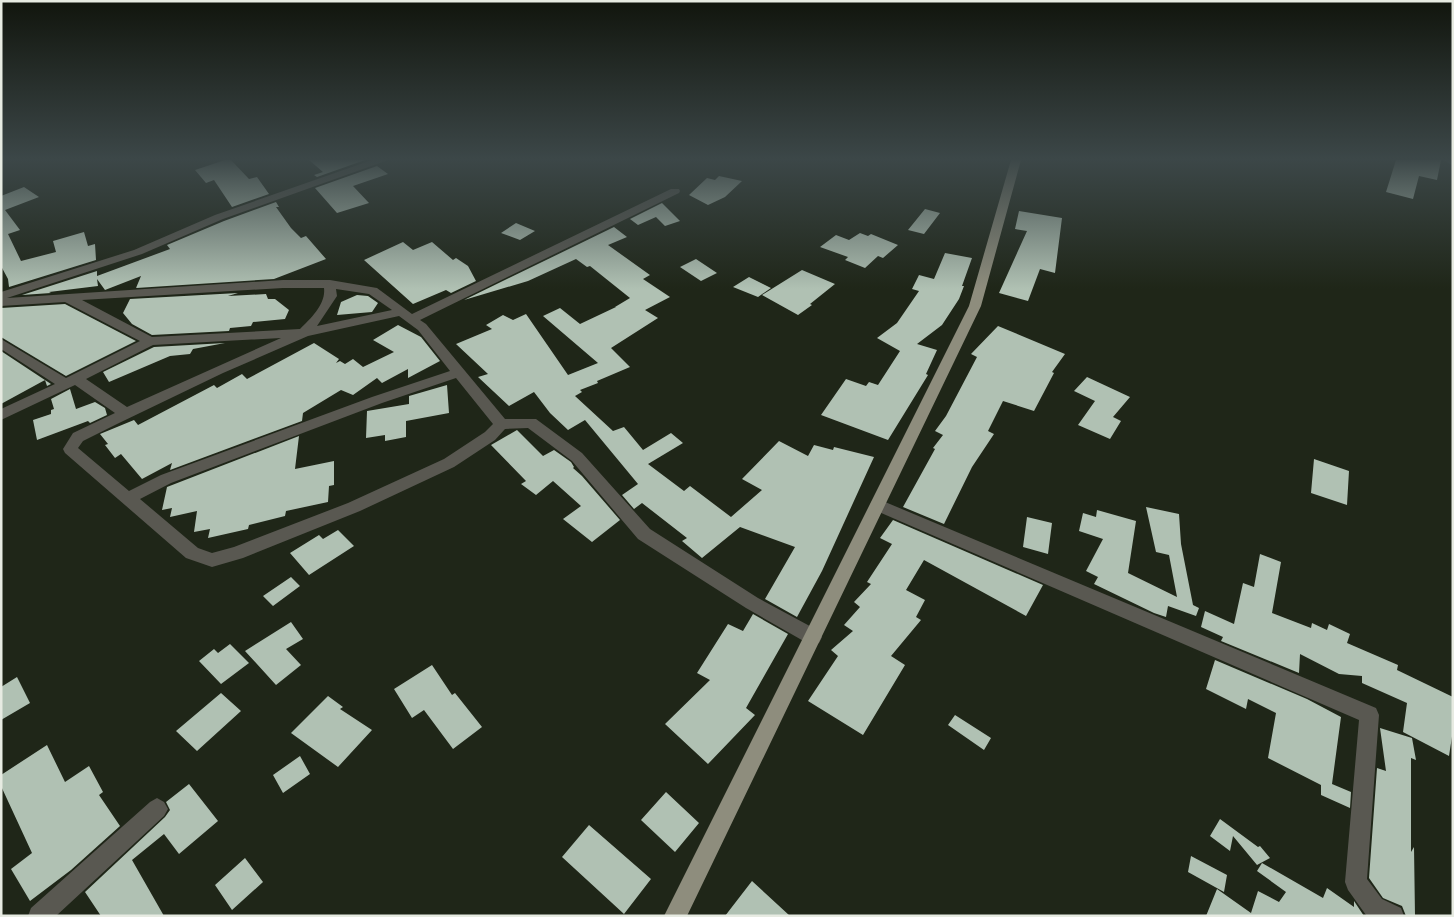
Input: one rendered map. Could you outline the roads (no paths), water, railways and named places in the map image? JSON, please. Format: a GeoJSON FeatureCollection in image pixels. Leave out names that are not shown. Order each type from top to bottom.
{"type":"FeatureCollection","features":[{"type":"Feature","properties":{"kind":"main road"},"geometry":{"type":"LineString","coordinates":[[675,916],[975,306],[1004,203]]}},
{"type":"Feature","properties":{"kind":"street"},"geometry":{"type":"LineString","coordinates":[[1,296],[138,252],[219,217],[260,203]]}},
{"type":"Feature","properties":{"kind":"street"},"geometry":{"type":"LineString","coordinates":[[1,415],[150,340],[304,332],[407,316],[650,203]]}},
{"type":"Feature","properties":{"kind":"street"},"geometry":{"type":"LineString","coordinates":[[330,284],[331,296],[316,319],[304,332],[126,413],[78,438],[70,448],[192,553],[212,560],[237,553],[354,507],[449,463],[490,436],[501,424],[531,423],[578,457],[644,534],[752,603],[812,637]]}},
{"type":"Feature","properties":{"kind":"street"},"geometry":{"type":"LineString","coordinates":[[1,302],[245,286],[330,284],[373,291],[422,327],[501,424]]}},
{"type":"Feature","properties":{"kind":"street"},"geometry":{"type":"LineString","coordinates":[[68,298],[150,340]]}},
{"type":"Feature","properties":{"kind":"street"},"geometry":{"type":"LineString","coordinates":[[1,343],[126,413]]}},
{"type":"Feature","properties":{"kind":"street"},"geometry":{"type":"LineString","coordinates":[[127,499],[176,475],[377,400],[460,372]]}},
{"type":"Feature","properties":{"kind":"street"},"geometry":{"type":"LineString","coordinates":[[878,505],[1369,715],[1356,882],[1374,907],[1393,916]]}},
{"type":"Feature","properties":{"kind":"street"},"geometry":{"type":"LineString","coordinates":[[39,916],[157,808]]}}]}
